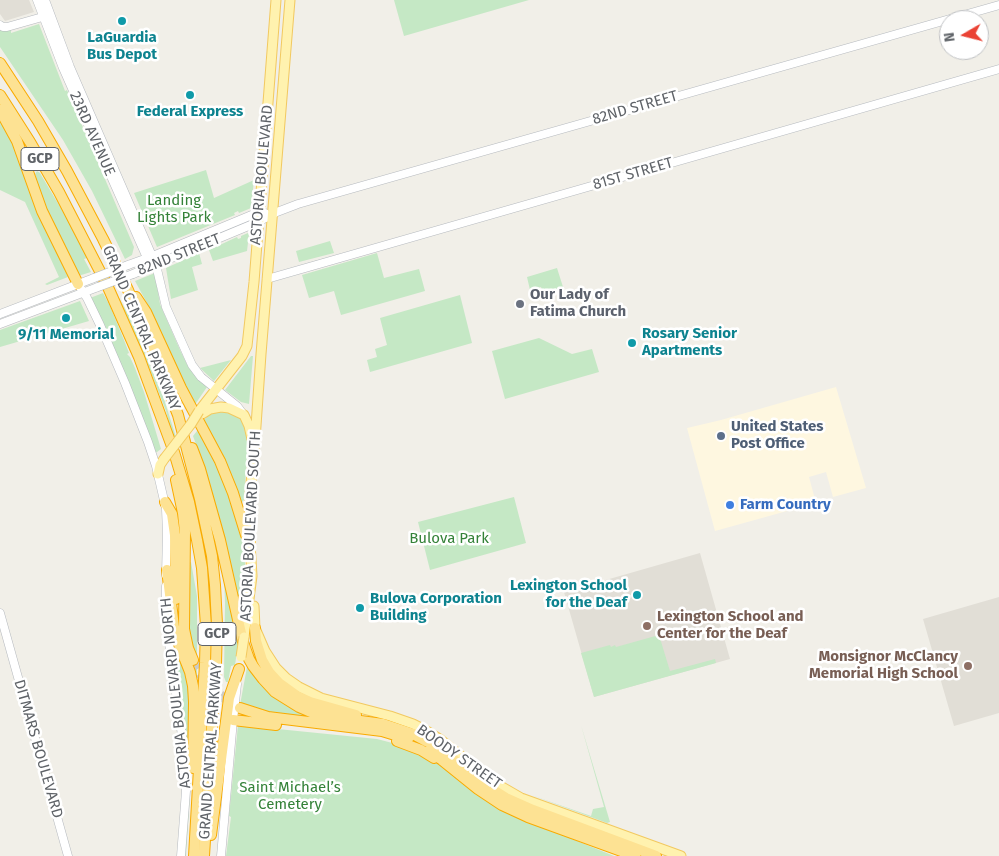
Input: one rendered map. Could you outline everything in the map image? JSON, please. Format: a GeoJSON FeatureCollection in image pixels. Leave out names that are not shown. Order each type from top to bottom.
{"type":"FeatureCollection","features":[{"type":"Feature","properties":{"kind":"highway","name":"GRAND CENTRAL PARKWAY"},"geometry":{"type":"LineString","coordinates":[[0,63],[28,105],[67,171],[119,271],[178,415],[205,518],[212,556],[216,604],[217,653],[204,856]]}},
{"type":"Feature","properties":{"kind":"highway","name":"GRAND CENTRAL PARKWAY"},"geometry":{"type":"LineString","coordinates":[[0,95],[49,174],[101,273],[139,357],[174,452],[189,502],[202,568],[206,663],[193,856]]}},
{"type":"Feature","properties":{"kind":"highway"},"geometry":{"type":"LineString","coordinates":[[0,110],[17,141],[42,211],[81,289]]}},
{"type":"Feature","properties":{"kind":"highway"},"geometry":{"type":"LineString","coordinates":[[119,271],[146,312],[178,381],[216,452],[233,493],[246,535],[250,540]]}},
{"type":"Feature","properties":{"kind":"highway"},"geometry":{"type":"LineString","coordinates":[[178,415],[200,469],[224,560],[240,634],[253,666],[276,692],[299,707],[321,715],[383,724]]}},
{"type":"Feature","properties":{"kind":"highway"},"geometry":{"type":"LineString","coordinates":[[174,452],[175,476],[185,532],[184,624],[188,648]]}},
{"type":"Feature","properties":{"kind":"highway"},"geometry":{"type":"LineString","coordinates":[[165,502],[172,514],[175,535],[177,612],[180,628],[193,660]]}},
{"type":"Feature","properties":{"kind":"highway"},"geometry":{"type":"LineString","coordinates":[[167,570],[172,622],[191,676],[194,692],[190,826],[193,856]]}},
{"type":"Feature","properties":{"kind":"highway"},"geometry":{"type":"LineString","coordinates":[[255,628],[258,648],[265,666],[274,678],[297,696],[316,705],[403,730],[428,742],[490,788],[515,802],[576,827],[656,856]]}},
{"type":"Feature","properties":{"kind":"highway"},"geometry":{"type":"LineString","coordinates":[[208,856],[229,698],[239,669]]}},
{"type":"Feature","properties":{"kind":"highway"},"geometry":{"type":"LineString","coordinates":[[240,708],[268,717],[382,731],[400,736],[430,751],[486,795],[511,810],[635,856]]}},
{"type":"Feature","properties":{"kind":"highway"},"geometry":{"type":"LineString","coordinates":[[233,720],[386,738],[421,750],[460,775]]}},
{"type":"Feature","properties":{"kind":"highway"},"geometry":{"type":"LineString","coordinates":[[593,841],[623,856]]}},
{"type":"Feature","properties":{"kind":"main road","name":"ASTORIA BOULEVARD"},"geometry":{"type":"LineString","coordinates":[[216,390],[246,350],[254,282],[276,0]]}},
{"type":"Feature","properties":{"kind":"main road","name":"ASTORIA BOULEVARD"},"geometry":{"type":"LineString","coordinates":[[262,345],[275,213],[290,0]]}},
{"type":"Feature","properties":{"kind":"main road","name":"ASTORIA BOULEVARD SOUTH"},"geometry":{"type":"LineString","coordinates":[[239,669],[252,576],[249,508],[262,345]]}},
{"type":"Feature","properties":{"kind":"main road"},"geometry":{"type":"LineString","coordinates":[[158,474],[160,465],[216,390]]}},
{"type":"Feature","properties":{"kind":"main road"},"geometry":{"type":"LineString","coordinates":[[200,413],[221,407],[244,414],[250,426],[254,449]]}},
{"type":"Feature","properties":{"kind":"main road","name":"BOODY STREET"},"geometry":{"type":"LineString","coordinates":[[252,576],[255,628],[264,651],[286,678],[304,690],[321,698],[413,724],[433,735],[486,777],[512,794],[681,856]]}},
{"type":"Feature","properties":{"kind":"street","name":"23RD AVENUE"},"geometry":{"type":"LineString","coordinates":[[37,0],[47,16],[70,66],[154,266]]}},
{"type":"Feature","properties":{"kind":"street","name":"23RD AVENUE"},"geometry":{"type":"LineString","coordinates":[[45,0],[47,16],[63,68],[129,220],[150,257]]}},
{"type":"Feature","properties":{"kind":"street","name":"82ND STREET"},"geometry":{"type":"LineString","coordinates":[[81,289],[98,287],[154,266],[298,204],[999,5]]}},
{"type":"Feature","properties":{"kind":"street"},"geometry":{"type":"LineString","coordinates":[[3,26],[47,16]]}},
{"type":"Feature","properties":{"kind":"street","name":"81ST STREET"},"geometry":{"type":"LineString","coordinates":[[267,279],[999,69]]}},
{"type":"Feature","properties":{"kind":"street","name":"82ND STREET"},"geometry":{"type":"LineString","coordinates":[[81,289],[94,278],[259,212],[275,213]]}},
{"type":"Feature","properties":{"kind":"street"},"geometry":{"type":"LineString","coordinates":[[129,220],[137,244],[137,262]]}},
{"type":"Feature","properties":{"kind":"street","name":"GRAND CENTRAL PARKWAY"},"geometry":{"type":"LineString","coordinates":[[154,266],[166,307],[197,372],[244,414]]}},
{"type":"Feature","properties":{"kind":"street"},"geometry":{"type":"LineString","coordinates":[[0,314],[81,289]]}},
{"type":"Feature","properties":{"kind":"street"},"geometry":{"type":"LineString","coordinates":[[0,324],[81,289]]}},
{"type":"Feature","properties":{"kind":"street"},"geometry":{"type":"LineString","coordinates":[[81,289],[100,325],[126,383],[158,474]]}},
{"type":"Feature","properties":{"kind":"street","name":"ASTORIA BOULEVARD NORTH"},"geometry":{"type":"LineString","coordinates":[[158,474],[165,502],[167,524],[166,622],[183,736],[185,764],[186,791],[181,856]]}},
{"type":"Feature","properties":{"kind":"street","name":"DITMARS BOULEVARD"},"geometry":{"type":"LineString","coordinates":[[0,613],[68,856]]}},
{"type":"Feature","properties":{"kind":"street","name":"ASTORIA BOULEVARD SOUTH"},"geometry":{"type":"LineString","coordinates":[[221,856],[239,669]]}},
{"type":"Feature","properties":{"kind":"shaded area"},"geometry":{"type":"Polygon","coordinates":[[[0,0],[29,0],[34,12],[5,21],[0,14],[0,0]]]}},
{"type":"Feature","properties":{"kind":"shaded area"},"geometry":{"type":"Polygon","coordinates":[[[836,387],[866,488],[833,497],[826,472],[809,477],[816,503],[715,531],[687,428],[836,387]]]}},
{"type":"Feature","properties":{"kind":"shaded area","name":"Lexington School and Center for the Deaf"},"geometry":{"type":"Polygon","coordinates":[[[700,553],[730,659],[594,697],[564,592],[700,553]]]}},
{"type":"Feature","properties":{"kind":"shaded area","name":"Monsignor McClancy Memorial High School"},"geometry":{"type":"Polygon","coordinates":[[[999,597],[999,713],[954,726],[923,619],[999,597]]]}},
{"type":"Feature","properties":{"kind":"green space"},"geometry":{"type":"Polygon","coordinates":[[[394,0],[529,0],[404,36],[394,0]]]}},
{"type":"Feature","properties":{"kind":"green space"},"geometry":{"type":"Polygon","coordinates":[[[39,24],[65,91],[67,90],[134,247],[132,255],[125,259],[92,191],[63,140],[0,47],[0,30],[11,30],[11,33],[39,24]]]}},
{"type":"Feature","properties":{"kind":"green space"},"geometry":{"type":"Polygon","coordinates":[[[0,117],[7,129],[43,223],[68,277],[47,285],[45,284],[59,277],[25,202],[0,190],[0,117]]]}},
{"type":"Feature","properties":{"kind":"green space","name":"Landing Lights Park"},"geometry":{"type":"Polygon","coordinates":[[[206,170],[214,198],[254,180],[251,208],[239,213],[238,211],[234,213],[235,215],[157,247],[134,193],[206,170]]]}},
{"type":"Feature","properties":{"kind":"green space"},"geometry":{"type":"Polygon","coordinates":[[[37,171],[69,222],[87,258],[84,259],[91,272],[78,276],[58,238],[38,188],[35,174],[37,171]]]}},
{"type":"Feature","properties":{"kind":"green space","name":"Landing Lights Park"},"geometry":{"type":"Polygon","coordinates":[[[248,233],[247,251],[213,261],[209,250],[237,237],[238,239],[241,238],[241,236],[248,233]]]}},
{"type":"Feature","properties":{"kind":"green space"},"geometry":{"type":"Polygon","coordinates":[[[330,241],[334,253],[299,262],[296,251],[330,241]]]}},
{"type":"Feature","properties":{"kind":"green space","name":"Landing Lights Park"},"geometry":{"type":"Polygon","coordinates":[[[199,253],[202,264],[192,267],[198,290],[171,299],[166,268],[199,253]]]}},
{"type":"Feature","properties":{"kind":"green space"},"geometry":{"type":"Polygon","coordinates":[[[377,253],[384,278],[419,269],[425,291],[341,315],[334,291],[309,298],[302,275],[377,253]]]}},
{"type":"Feature","properties":{"kind":"green space"},"geometry":{"type":"Polygon","coordinates":[[[557,268],[563,287],[543,293],[541,287],[530,290],[527,277],[557,268]]]}},
{"type":"Feature","properties":{"kind":"green space"},"geometry":{"type":"Polygon","coordinates":[[[155,273],[160,304],[180,350],[187,364],[198,379],[207,387],[194,406],[162,340],[148,305],[135,281],[155,273]]]}},
{"type":"Feature","properties":{"kind":"green space"},"geometry":{"type":"Polygon","coordinates":[[[103,293],[144,392],[161,449],[155,453],[90,298],[103,293]]]}},
{"type":"Feature","properties":{"kind":"green space"},"geometry":{"type":"Polygon","coordinates":[[[460,295],[472,343],[370,372],[367,360],[377,357],[375,349],[387,345],[380,318],[460,295]]]}},
{"type":"Feature","properties":{"kind":"green space"},"geometry":{"type":"Polygon","coordinates":[[[118,296],[132,321],[164,399],[176,437],[173,439],[166,411],[118,296]]]}},
{"type":"Feature","properties":{"kind":"green space"},"geometry":{"type":"Polygon","coordinates":[[[80,301],[89,321],[0,347],[0,330],[80,301]]]}},
{"type":"Feature","properties":{"kind":"green space"},"geometry":{"type":"Polygon","coordinates":[[[539,338],[572,354],[592,349],[599,372],[505,399],[492,351],[539,338]]]}},
{"type":"Feature","properties":{"kind":"green space"},"geometry":{"type":"Polygon","coordinates":[[[251,356],[253,356],[249,404],[241,402],[225,390],[251,356]]]}},
{"type":"Feature","properties":{"kind":"green space"},"geometry":{"type":"Polygon","coordinates":[[[231,360],[214,381],[200,368],[231,360]]]}},
{"type":"Feature","properties":{"kind":"green space"},"geometry":{"type":"Polygon","coordinates":[[[216,409],[230,411],[240,418],[246,428],[248,442],[244,500],[241,503],[213,442],[215,440],[203,421],[210,414],[216,412],[216,409]]]}},
{"type":"Feature","properties":{"kind":"green space"},"geometry":{"type":"Polygon","coordinates":[[[201,426],[238,515],[245,555],[245,583],[240,627],[207,475],[193,436],[201,426]]]}},
{"type":"Feature","properties":{"kind":"green space","name":"Bulova Park"},"geometry":{"type":"Polygon","coordinates":[[[514,497],[526,543],[430,570],[418,522],[514,497]]]}},
{"type":"Feature","properties":{"kind":"green space"},"geometry":{"type":"Polygon","coordinates":[[[191,562],[197,596],[197,681],[185,650],[189,639],[188,563],[191,562]]]}},
{"type":"Feature","properties":{"kind":"green space"},"geometry":{"type":"Polygon","coordinates":[[[224,575],[238,645],[235,665],[231,666],[228,682],[226,682],[224,677],[224,575]]]}},
{"type":"Feature","properties":{"kind":"green space"},"geometry":{"type":"Polygon","coordinates":[[[659,635],[670,671],[715,659],[716,663],[594,697],[581,653],[610,645],[611,647],[615,645],[616,647],[659,635]]]}},
{"type":"Feature","properties":{"kind":"green space"},"geometry":{"type":"Polygon","coordinates":[[[171,640],[174,640],[191,685],[191,778],[186,856],[184,856],[188,798],[171,640]]]}},
{"type":"Feature","properties":{"kind":"green space"},"geometry":{"type":"Polygon","coordinates":[[[247,667],[272,694],[307,717],[281,716],[240,705],[247,667]]]}},
{"type":"Feature","properties":{"kind":"green space","name":"Saint Michael’s Cemetery"},"geometry":{"type":"Polygon","coordinates":[[[238,725],[377,739],[404,746],[426,755],[506,812],[614,856],[226,856],[238,725]]]}},
{"type":"Feature","properties":{"kind":"green space"},"geometry":{"type":"Polygon","coordinates":[[[581,725],[610,822],[607,823],[531,795],[591,816],[593,809],[604,807],[581,725]]]}},
{"type":"Feature","properties":{"kind":"tunnel"},"geometry":{"type":"LineString","coordinates":[[193,660],[209,685],[236,706]]}},
{"type":"Feature","properties":{"kind":"place","name":"LaGuardia Bus Depot"},"geometry":{"type":"Point","coordinates":[122,21]}},
{"type":"Feature","properties":{"kind":"place","name":"Federal Express"},"geometry":{"type":"Point","coordinates":[190,95]}},
{"type":"Feature","properties":{"kind":"place","name":"Our Lady of Fatima Church"},"geometry":{"type":"Point","coordinates":[520,304]}},
{"type":"Feature","properties":{"kind":"place","name":"9/11 Memorial"},"geometry":{"type":"Point","coordinates":[66,318]}},
{"type":"Feature","properties":{"kind":"place","name":"Rosary Senior Apartments"},"geometry":{"type":"Point","coordinates":[632,343]}},
{"type":"Feature","properties":{"kind":"place","name":"United States Post Office"},"geometry":{"type":"Point","coordinates":[721,436]}},
{"type":"Feature","properties":{"kind":"place","name":"Farm Country"},"geometry":{"type":"Point","coordinates":[730,505]}},
{"type":"Feature","properties":{"kind":"place","name":"Lexington School for the Deaf"},"geometry":{"type":"Point","coordinates":[637,595]}},
{"type":"Feature","properties":{"kind":"place","name":"Bulova Corporation Building"},"geometry":{"type":"Point","coordinates":[360,608]}},
{"type":"Feature","properties":{"kind":"place","name":"Lexington School and Center for the Deaf"},"geometry":{"type":"Point","coordinates":[647,626]}},
{"type":"Feature","properties":{"kind":"place","name":"Monsignor McClancy Memorial High School"},"geometry":{"type":"Point","coordinates":[968,666]}}]}
